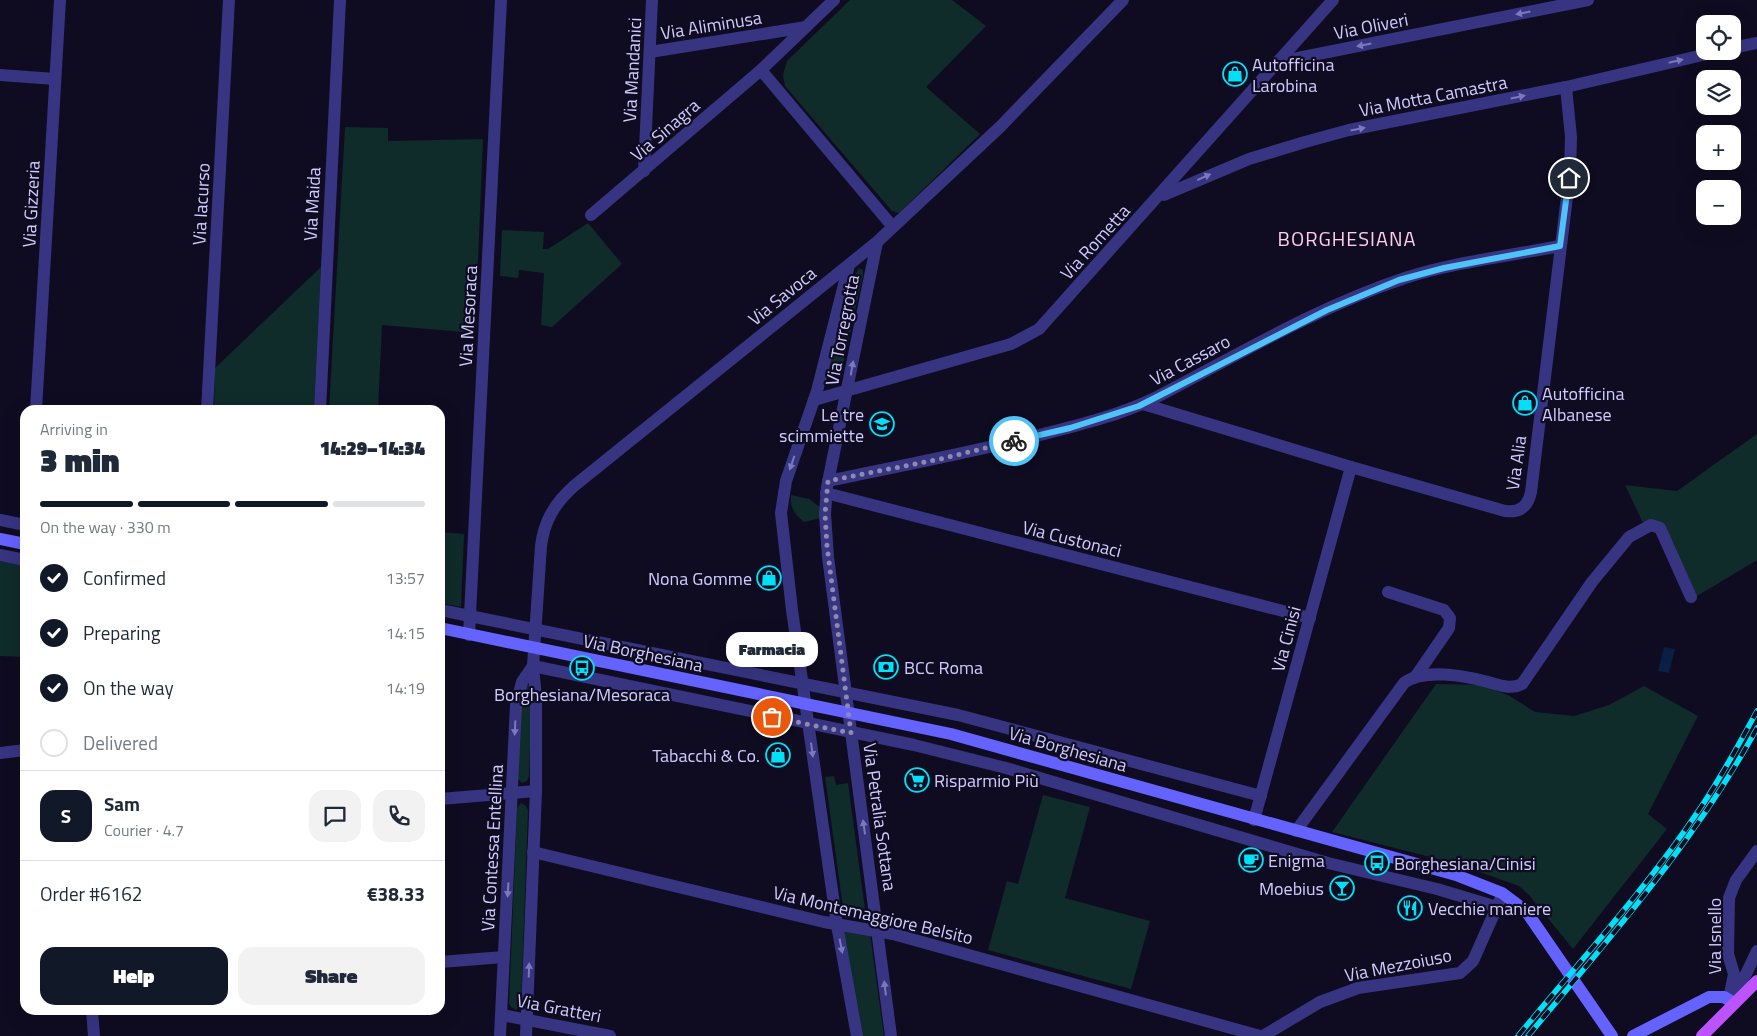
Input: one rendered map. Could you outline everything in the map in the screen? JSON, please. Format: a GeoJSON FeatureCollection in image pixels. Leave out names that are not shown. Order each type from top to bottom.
{"type":"FeatureCollection","features":[{"type":"Feature","properties":{"kind":"main road"},"geometry":{"type":"LineString","coordinates":[[1702,1036],[1731,1001],[1757,981]]}},
{"type":"Feature","properties":{"kind":"street","name":"Via Gizzeria"},"geometry":{"type":"LineString","coordinates":[[36,405],[60,0]]}},
{"type":"Feature","properties":{"kind":"street","name":"Via Iacurso"},"geometry":{"type":"LineString","coordinates":[[207,405],[229,0]]}},
{"type":"Feature","properties":{"kind":"street","name":"Via Maida"},"geometry":{"type":"LineString","coordinates":[[320,405],[340,0]]}},
{"type":"Feature","properties":{"kind":"street","name":"Via Mesoraca"},"geometry":{"type":"LineString","coordinates":[[469,635],[501,0]]}},
{"type":"Feature","properties":{"kind":"street","name":"Via Mandanici"},"geometry":{"type":"LineString","coordinates":[[644,170],[652,0]]}},
{"type":"Feature","properties":{"kind":"street"},"geometry":{"type":"LineString","coordinates":[[834,0],[761,70],[843,165],[893,227]]}},
{"type":"Feature","properties":{"kind":"street","name":"Via Savoca"},"geometry":{"type":"LineString","coordinates":[[535,648],[542,538],[549,517],[560,499],[877,242],[1000,127],[1123,0]]}},
{"type":"Feature","properties":{"kind":"street","name":"Via Rometta"},"geometry":{"type":"LineString","coordinates":[[814,400],[848,392],[1011,344],[1028,337],[1056,313],[1333,0]]}},
{"type":"Feature","properties":{"kind":"street","name":"Via Oliveri"},"geometry":{"type":"LineString","coordinates":[[1278,62],[1588,0]]}},
{"type":"Feature","properties":{"kind":"street","name":"Via Aliminusa"},"geometry":{"type":"LineString","coordinates":[[650,52],[806,27]]}},
{"type":"Feature","properties":{"kind":"street"},"geometry":{"type":"LineString","coordinates":[[1741,46],[1757,43]]}},
{"type":"Feature","properties":{"kind":"street","name":"Via Motta Camastra"},"geometry":{"type":"LineString","coordinates":[[1159,197],[1236,164],[1294,145],[1350,130],[1566,87],[1696,57]]}},
{"type":"Feature","properties":{"kind":"street","name":"Via Sinagra"},"geometry":{"type":"LineString","coordinates":[[591,215],[761,70]]}},
{"type":"Feature","properties":{"kind":"street"},"geometry":{"type":"LineString","coordinates":[[0,75],[55,79]]}},
{"type":"Feature","properties":{"kind":"street","name":"Via Alia"},"geometry":{"type":"LineString","coordinates":[[1143,404],[1505,511],[1513,512],[1522,509],[1528,501],[1531,492],[1571,153],[1566,87]]}},
{"type":"Feature","properties":{"kind":"street","name":"Via Torregrotta"},"geometry":{"type":"LineString","coordinates":[[845,692],[828,557],[827,487],[848,392],[877,242]]}},
{"type":"Feature","properties":{"kind":"street","name":"Via Cassaro"},"geometry":{"type":"LineString","coordinates":[[827,487],[1061,430],[1143,404],[1305,320],[1365,293],[1432,270],[1560,246]]}},
{"type":"Feature","properties":{"kind":"street","name":"Via Torregrotta"},"geometry":{"type":"LineString","coordinates":[[803,685],[782,526],[782,506],[788,472],[814,400],[849,265]]}},
{"type":"Feature","properties":{"kind":"street","name":"Via Cinisi"},"geometry":{"type":"LineString","coordinates":[[1254,820],[1351,467]]}},
{"type":"Feature","properties":{"kind":"street","name":"Via Custonaci"},"geometry":{"type":"LineString","coordinates":[[827,487],[1310,618]]}},
{"type":"Feature","properties":{"kind":"street"},"geometry":{"type":"LineString","coordinates":[[0,520],[20,524]]}},
{"type":"Feature","properties":{"kind":"street"},"geometry":{"type":"LineString","coordinates":[[1416,676],[1430,674],[1468,678],[1509,687],[1522,684],[1598,574],[1629,537],[1651,525],[1658,526],[1664,534],[1692,598]]}},
{"type":"Feature","properties":{"kind":"street"},"geometry":{"type":"LineString","coordinates":[[0,538],[20,543]]}},
{"type":"Feature","properties":{"kind":"street"},"geometry":{"type":"LineString","coordinates":[[0,555],[20,559]]}},
{"type":"Feature","properties":{"kind":"street"},"geometry":{"type":"LineString","coordinates":[[1296,831],[1397,691],[1416,676],[1449,628],[1450,618],[1444,610],[1388,592]]}},
{"type":"Feature","properties":{"kind":"street","name":"Via Borghesiana"},"geometry":{"type":"LineString","coordinates":[[445,611],[976,720],[1261,796]]}},
{"type":"Feature","properties":{"kind":"street","name":"Via Borghesiana"},"geometry":{"type":"LineString","coordinates":[[445,629],[975,740],[1254,820],[1442,870],[1502,893],[1515,901],[1536,922],[1612,1036]]}},
{"type":"Feature","properties":{"kind":"street","name":"Via Contessa Entellina"},"geometry":{"type":"LineString","coordinates":[[526,1036],[536,791],[536,698],[533,666],[535,648]]}},
{"type":"Feature","properties":{"kind":"street","name":"Via Borghesiana"},"geometry":{"type":"LineString","coordinates":[[533,666],[808,725],[914,745],[1006,768],[1328,864],[1437,889],[1497,908]]}},
{"type":"Feature","properties":{"kind":"street","name":"Via Contessa Entellina"},"geometry":{"type":"LineString","coordinates":[[500,1036],[518,693],[525,677],[533,666]]}},
{"type":"Feature","properties":{"kind":"street"},"geometry":{"type":"LineString","coordinates":[[803,685],[837,925],[857,1036]]}},
{"type":"Feature","properties":{"kind":"street","name":"Via Petralia Sottana"},"geometry":{"type":"LineString","coordinates":[[845,692],[879,930],[891,1036]]}},
{"type":"Feature","properties":{"kind":"street"},"geometry":{"type":"LineString","coordinates":[[0,753],[20,751]]}},
{"type":"Feature","properties":{"kind":"street"},"geometry":{"type":"LineString","coordinates":[[445,799],[536,791]]}},
{"type":"Feature","properties":{"kind":"street","name":"Via Montemaggiore Belsito"},"geometry":{"type":"LineString","coordinates":[[533,852],[837,925],[879,930],[1261,1036]]}},
{"type":"Feature","properties":{"kind":"street","name":"Via Isnello"},"geometry":{"type":"LineString","coordinates":[[1731,1001],[1734,974],[1728,954],[1729,898],[1736,880],[1757,852]]}},
{"type":"Feature","properties":{"kind":"street"},"geometry":{"type":"LineString","coordinates":[[1437,889],[1442,870]]}},
{"type":"Feature","properties":{"kind":"street","name":"Via Mezzoiuso"},"geometry":{"type":"LineString","coordinates":[[1261,1036],[1320,1002],[1358,988],[1460,973],[1473,961],[1502,893]]}},
{"type":"Feature","properties":{"kind":"street"},"geometry":{"type":"LineString","coordinates":[[1633,1036],[1709,997],[1717,996],[1731,1001],[1757,951]]}},
{"type":"Feature","properties":{"kind":"street"},"geometry":{"type":"LineString","coordinates":[[445,962],[504,957]]}},
{"type":"Feature","properties":{"kind":"street"},"geometry":{"type":"LineString","coordinates":[[92,1015],[94,1036]]}},
{"type":"Feature","properties":{"kind":"street","name":"Via Gratteri"},"geometry":{"type":"LineString","coordinates":[[502,1015],[610,1036]]}},
{"type":"Feature","properties":{"kind":"green space"},"geometry":{"type":"Polygon","coordinates":[[[850,0],[952,0],[986,26],[926,87],[980,134],[899,213],[892,211],[785,86],[783,75],[787,61],[850,0]]]}},
{"type":"Feature","properties":{"kind":"green space"},"geometry":{"type":"Polygon","coordinates":[[[345,127],[388,128],[388,141],[483,139],[475,333],[382,325],[378,405],[329,405],[345,127]]]}},
{"type":"Feature","properties":{"kind":"green space"},"geometry":{"type":"Polygon","coordinates":[[[588,223],[622,264],[552,327],[541,325],[544,273],[519,270],[518,278],[500,276],[502,230],[544,232],[543,249],[548,249],[588,223]]]}},
{"type":"Feature","properties":{"kind":"green space"},"geometry":{"type":"Polygon","coordinates":[[[321,267],[314,405],[214,405],[215,368],[321,267]]]}},
{"type":"Feature","properties":{"kind":"green space"},"geometry":{"type":"Polygon","coordinates":[[[859,268],[863,270],[863,275],[841,373],[834,373],[827,370],[850,285],[859,268]]]}},
{"type":"Feature","properties":{"kind":"green space"},"geometry":{"type":"Polygon","coordinates":[[[1757,434],[1757,560],[1697,596],[1662,523],[1643,523],[1625,485],[1677,491],[1757,434]]]}},
{"type":"Feature","properties":{"kind":"green space"},"geometry":{"type":"Polygon","coordinates":[[[791,495],[809,499],[820,507],[821,518],[804,522],[793,510],[791,495]]]}},
{"type":"Feature","properties":{"kind":"green space"},"geometry":{"type":"Polygon","coordinates":[[[445,532],[464,534],[461,607],[445,604],[445,532]]]}},
{"type":"Feature","properties":{"kind":"green space"},"geometry":{"type":"Polygon","coordinates":[[[0,561],[20,565],[20,657],[0,656],[0,561]]]}},
{"type":"Feature","properties":{"kind":"green space"},"geometry":{"type":"Polygon","coordinates":[[[527,684],[532,689],[529,776],[527,781],[522,783],[518,779],[521,690],[527,684]]]}},
{"type":"Feature","properties":{"kind":"green space"},"geometry":{"type":"Polygon","coordinates":[[[1436,684],[1483,685],[1510,696],[1535,712],[1574,716],[1609,705],[1644,686],[1698,716],[1648,814],[1667,829],[1573,949],[1529,895],[1519,886],[1454,863],[1332,832],[1436,684]]]}},
{"type":"Feature","properties":{"kind":"green space"},"geometry":{"type":"Polygon","coordinates":[[[834,776],[836,785],[848,783],[866,917],[844,915],[825,777],[834,776]]]}},
{"type":"Feature","properties":{"kind":"green space"},"geometry":{"type":"Polygon","coordinates":[[[1043,795],[1090,807],[1065,898],[1150,921],[1131,989],[988,950],[1007,881],[1018,884],[1043,795]]]}},
{"type":"Feature","properties":{"kind":"green space"},"geometry":{"type":"Polygon","coordinates":[[[521,803],[528,810],[521,1004],[516,1010],[509,1003],[517,808],[521,803]]]}},
{"type":"Feature","properties":{"kind":"green space"},"geometry":{"type":"Polygon","coordinates":[[[843,930],[870,933],[884,1036],[859,1036],[843,930]]]}},
{"type":"Feature","properties":{"kind":"water"},"geometry":{"type":"Polygon","coordinates":[[[1664,647],[1675,649],[1669,673],[1658,671],[1664,647]]]}},
{"type":"Feature","properties":{"kind":"railway"},"geometry":{"type":"LineString","coordinates":[[1518,1036],[1636,895],[1680,837],[1716,784],[1757,711]]}},
{"type":"Feature","properties":{"kind":"railway"},"geometry":{"type":"LineString","coordinates":[[1528,1036],[1650,888],[1679,849],[1733,770],[1757,728]]}},
{"type":"Feature","properties":{"kind":"way so far"},"geometry":{"type":"LineString","coordinates":[[772,717],[851,733],[827,546],[825,514],[828,481],[940,459],[1014,441]]}},
{"type":"Feature","properties":{"kind":"place","name":"Autofficina Larobina"},"geometry":{"type":"Point","coordinates":[1235,74]}},
{"type":"Feature","properties":{"kind":"place","name":"Autofficina Albanese"},"geometry":{"type":"Point","coordinates":[1525,403]}},
{"type":"Feature","properties":{"kind":"place","name":"Le tre scimmiette"},"geometry":{"type":"Point","coordinates":[882,424]}},
{"type":"Feature","properties":{"kind":"place","name":"Nona Gomme"},"geometry":{"type":"Point","coordinates":[769,578]}},
{"type":"Feature","properties":{"kind":"place","name":"BCC Roma"},"geometry":{"type":"Point","coordinates":[886,667]}},
{"type":"Feature","properties":{"kind":"place","name":"Borghesiana/Mesoraca"},"geometry":{"type":"Point","coordinates":[582,668]}},
{"type":"Feature","properties":{"kind":"place","name":"Farmacia"},"geometry":{"type":"Point","coordinates":[772,717]}},
{"type":"Feature","properties":{"kind":"place","name":"Tabacchi & Co."},"geometry":{"type":"Point","coordinates":[778,755]}},
{"type":"Feature","properties":{"kind":"place","name":"Risparmio Più"},"geometry":{"type":"Point","coordinates":[917,780]}},
{"type":"Feature","properties":{"kind":"place","name":"Enigma"},"geometry":{"type":"Point","coordinates":[1251,860]}},
{"type":"Feature","properties":{"kind":"place","name":"Borghesiana/Cinisi"},"geometry":{"type":"Point","coordinates":[1377,863]}},
{"type":"Feature","properties":{"kind":"place","name":"Moebius"},"geometry":{"type":"Point","coordinates":[1342,888]}},
{"type":"Feature","properties":{"kind":"place","name":"Vecchie maniere"},"geometry":{"type":"Point","coordinates":[1410,908]}},
{"type":"Feature","properties":{"kind":"district","name":"BORGHESIANA"},"geometry":{"type":"Point","coordinates":[1347,238]}},
{"type":"Feature","properties":{"kind":"route"},"geometry":{"type":"LineString","coordinates":[[1014,441],[1070,428],[1139,406],[1327,310],[1358,295],[1399,280],[1444,268],[1560,246],[1569,178]]}}]}
